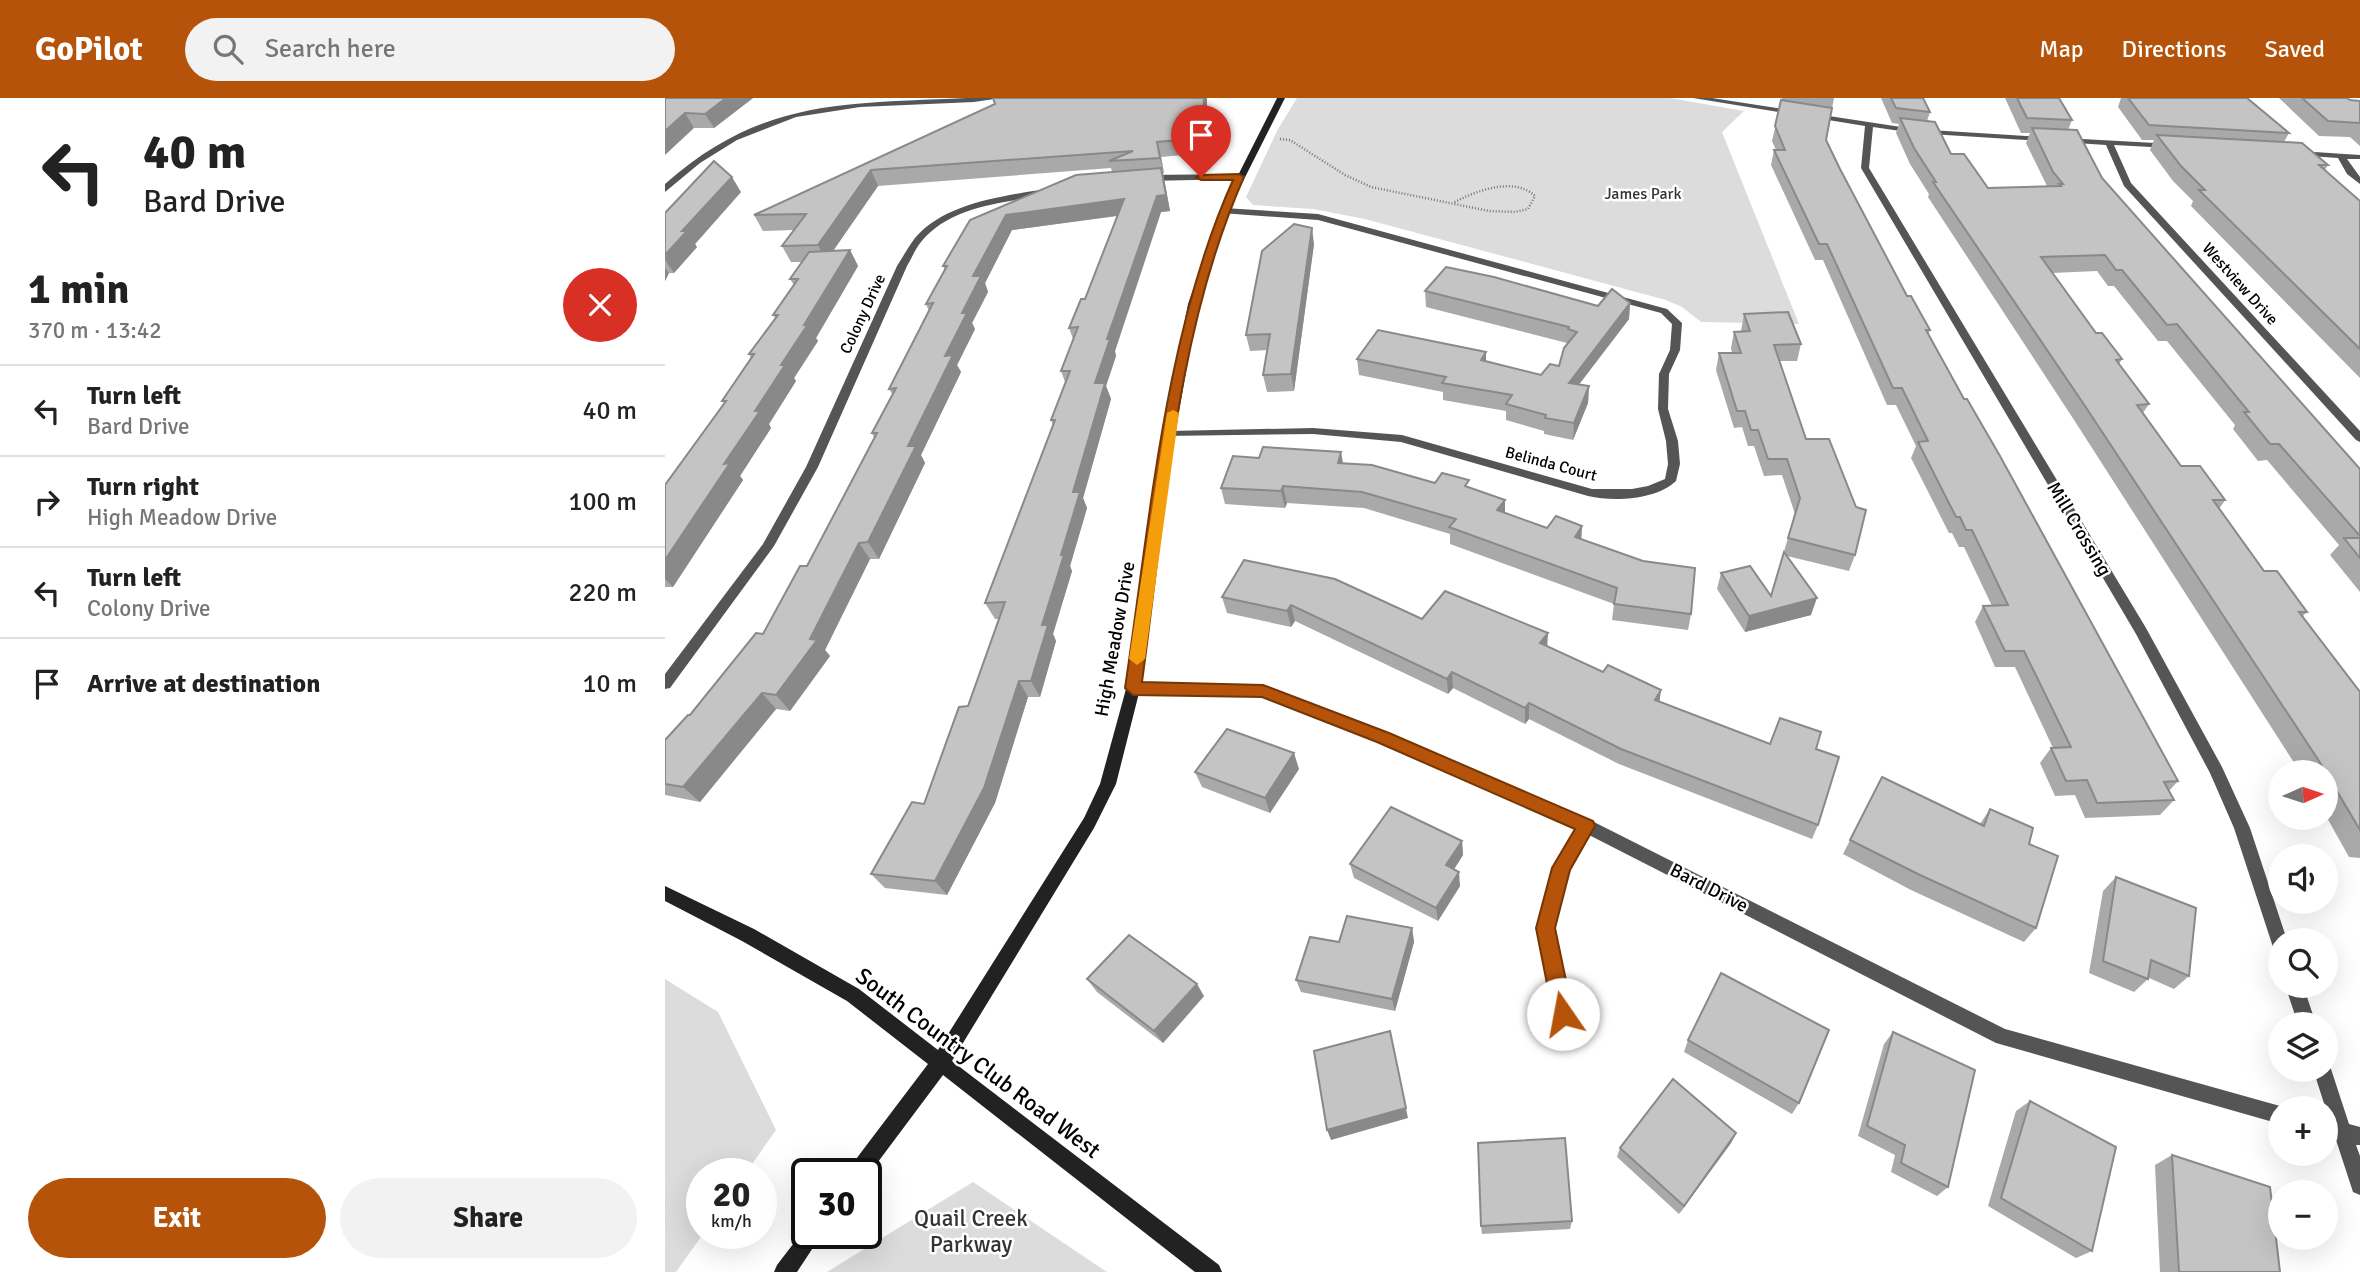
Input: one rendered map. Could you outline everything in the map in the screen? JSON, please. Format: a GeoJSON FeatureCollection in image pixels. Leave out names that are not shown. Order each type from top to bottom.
{"type":"FeatureCollection","features":[{"type":"Feature","properties":{"kind":"street"},"geometry":{"type":"LineString","coordinates":[[809,98],[814,111]]}},
{"type":"Feature","properties":{"kind":"street"},"geometry":{"type":"LineString","coordinates":[[665,189],[699,158],[736,139],[814,111],[997,98]]}},
{"type":"Feature","properties":{"kind":"street","name":"High Meadow Drive"},"geometry":{"type":"LineString","coordinates":[[869,1158],[940,1064],[1089,823],[1108,784],[1133,688],[1169,434],[1193,304],[1224,211],[1280,98]]}},
{"type":"Feature","properties":{"kind":"street"},"geometry":{"type":"LineString","coordinates":[[1697,98],[1914,131],[2178,146]]}},
{"type":"Feature","properties":{"kind":"street","name":"Mill Crossing"},"geometry":{"type":"LineString","coordinates":[[1869,125],[1865,168],[2141,632],[2217,771],[2242,828],[2275,928]]}},
{"type":"Feature","properties":{"kind":"street","name":"Westview Drive"},"geometry":{"type":"LineString","coordinates":[[2109,143],[2127,184],[2360,438]]}},
{"type":"Feature","properties":{"kind":"street"},"geometry":{"type":"LineString","coordinates":[[2286,153],[2360,157]]}},
{"type":"Feature","properties":{"kind":"street"},"geometry":{"type":"LineString","coordinates":[[2341,156],[2350,172],[2360,181]]}},
{"type":"Feature","properties":{"kind":"street"},"geometry":{"type":"LineString","coordinates":[[1133,179],[1239,177]]}},
{"type":"Feature","properties":{"kind":"street","name":"Colony Drive"},"geometry":{"type":"LineString","coordinates":[[665,684],[768,546],[812,467],[902,266],[920,239],[943,222],[971,209],[1003,198],[1055,190]]}},
{"type":"Feature","properties":{"kind":"street","name":"Belinda Court"},"geometry":{"type":"LineString","coordinates":[[1169,434],[1314,431],[1402,439],[1593,493],[1619,496],[1658,488],[1670,481],[1674,464],[1672,441],[1663,409],[1664,374],[1675,350],[1677,323],[1664,311],[1318,217],[1224,211]]}},
{"type":"Feature","properties":{"kind":"street","name":"Bard Drive"},"geometry":{"type":"LineString","coordinates":[[1133,688],[1263,691],[1383,737],[1586,826],[2002,1037],[2268,1112]]}},
{"type":"Feature","properties":{"kind":"street"},"geometry":{"type":"LineString","coordinates":[[1563,1014],[1545,928],[1561,868],[1586,826]]}},
{"type":"Feature","properties":{"kind":"street","name":"South Country Club Road West"},"geometry":{"type":"LineString","coordinates":[[665,893],[748,935],[853,995],[1213,1272]]}},
{"type":"Feature","properties":{"kind":"street"},"geometry":{"type":"LineString","coordinates":[[2326,1082],[2360,1185]]}},
{"type":"Feature","properties":{"kind":"street"},"geometry":{"type":"LineString","coordinates":[[784,1272],[802,1249]]}},
{"type":"Feature","properties":{"kind":"path"},"geometry":{"type":"LineString","coordinates":[[1258,139],[1290,140],[1365,184],[1453,203],[1486,210],[1513,212],[1528,209],[1535,196],[1523,189],[1492,189],[1468,194],[1453,203]]}},
{"type":"Feature","properties":{"kind":"green space","name":"James Park"},"geometry":{"type":"Polygon","coordinates":[[[1297,98],[1670,98],[1744,111],[1722,132],[1799,324],[1701,322],[1682,307],[1666,300],[1365,219],[1313,209],[1253,205],[1246,197],[1278,129],[1297,98]]]}},
{"type":"Feature","properties":{"kind":"green space"},"geometry":{"type":"Polygon","coordinates":[[[665,979],[718,1012],[776,1130],[756,1158],[686,1158],[686,1249],[692,1249],[676,1272],[665,1272],[665,979]]]}},
{"type":"Feature","properties":{"kind":"green space","name":"Quail Creek Parkway"},"geometry":{"type":"Polygon","coordinates":[[[973,1182],[1107,1272],[827,1272],[864,1249],[882,1249],[882,1238],[973,1182]]]}},
{"type":"Feature","properties":{"kind":"building"},"geometry":{"type":"Polygon","coordinates":[[[665,98],[726,98],[705,114],[685,113],[665,131],[665,98]]]}},
{"type":"Feature","properties":{"kind":"building"},"geometry":{"type":"Polygon","coordinates":[[[993,98],[1204,98],[1203,138],[1157,142],[1160,158],[1109,161],[1133,151],[871,170],[818,245],[782,246],[806,214],[754,215],[995,104],[993,98]]]}},
{"type":"Feature","properties":{"kind":"building"},"geometry":{"type":"Polygon","coordinates":[[[1891,98],[1923,98],[1930,112],[1896,108],[1891,98]]]}},
{"type":"Feature","properties":{"kind":"building"},"geometry":{"type":"Polygon","coordinates":[[[2017,98],[2059,98],[2072,120],[2027,118],[2017,98]]]}},
{"type":"Feature","properties":{"kind":"building"},"geometry":{"type":"Polygon","coordinates":[[[2128,98],[2247,98],[2289,133],[2149,125],[2128,98]]]}},
{"type":"Feature","properties":{"kind":"building"},"geometry":{"type":"Polygon","coordinates":[[[2302,98],[2347,98],[2360,101],[2360,123],[2328,121],[2302,98]]]}},
{"type":"Feature","properties":{"kind":"building"},"geometry":{"type":"Polygon","coordinates":[[[1781,100],[1832,108],[1826,140],[1840,169],[1907,296],[1911,296],[1930,330],[1926,330],[1964,399],[1967,399],[2000,456],[2178,781],[2164,782],[2174,800],[2097,803],[2087,780],[2066,781],[2051,748],[2071,747],[2024,651],[2005,651],[1983,606],[2008,605],[1972,530],[1966,530],[1960,517],[1956,517],[1918,442],[1928,441],[1902,388],[1893,388],[1827,244],[1819,244],[1774,150],[1785,150],[1775,126],[1781,100]]]}},
{"type":"Feature","properties":{"kind":"building"},"geometry":{"type":"Polygon","coordinates":[[[1900,118],[1935,122],[1951,154],[1964,154],[1988,188],[2061,186],[2059,184],[2063,184],[2053,172],[2032,128],[2077,130],[2102,178],[2360,469],[2360,536],[2279,444],[2270,444],[2244,412],[2249,412],[2177,324],[2167,325],[2122,270],[2116,270],[2105,255],[2041,257],[2096,333],[2102,333],[2122,359],[2116,360],[2149,404],[2137,405],[2181,466],[2200,466],[2225,500],[2213,500],[2264,571],[2277,571],[2307,612],[2299,612],[2360,692],[2360,830],[2338,793],[2338,760],[2318,760],[2085,406],[1933,182],[1936,182],[1914,148],[1900,118]]]}},
{"type":"Feature","properties":{"kind":"building"},"geometry":{"type":"Polygon","coordinates":[[[2157,135],[2302,143],[2328,165],[2319,165],[2360,201],[2360,349],[2199,190],[2205,190],[2181,166],[2157,135]]]}},
{"type":"Feature","properties":{"kind":"building"},"geometry":{"type":"Polygon","coordinates":[[[714,161],[732,177],[682,231],[687,231],[665,255],[665,213],[714,161]]]}},
{"type":"Feature","properties":{"kind":"building"},"geometry":{"type":"Polygon","coordinates":[[[1161,168],[1166,195],[1157,196],[1107,339],[1110,339],[1095,383],[1105,383],[1073,492],[1080,492],[1042,625],[1048,625],[1031,681],[1019,681],[984,788],[935,881],[871,874],[912,802],[924,804],[959,707],[968,706],[1005,602],[985,603],[1055,420],[1051,420],[1070,371],[1061,371],[1078,327],[1069,328],[1081,299],[1085,299],[1124,199],[1006,215],[973,276],[981,276],[962,313],[967,313],[945,356],[953,355],[908,446],[916,446],[868,542],[859,543],[810,639],[817,640],[776,695],[762,693],[683,787],[665,784],[665,740],[690,715],[756,633],[763,634],[800,566],[807,566],[877,433],[872,433],[896,388],[889,389],[933,303],[926,304],[947,266],[943,266],[970,220],[1076,175],[1161,168]]]}},
{"type":"Feature","properties":{"kind":"building"},"geometry":{"type":"Polygon","coordinates":[[[1294,224],[1312,228],[1291,374],[1263,375],[1270,334],[1246,335],[1262,251],[1294,224]]]}},
{"type":"Feature","properties":{"kind":"building"},"geometry":{"type":"Polygon","coordinates":[[[850,250],[781,365],[785,365],[755,411],[760,411],[724,464],[730,463],[665,560],[665,485],[726,401],[722,401],[754,354],[749,354],[778,315],[773,315],[798,279],[790,279],[809,252],[850,250]]]}},
{"type":"Feature","properties":{"kind":"building"},"geometry":{"type":"Polygon","coordinates":[[[1446,267],[1494,277],[1598,306],[1612,289],[1630,303],[1569,383],[1589,386],[1574,423],[1545,418],[1546,415],[1506,404],[1512,395],[1442,383],[1446,377],[1357,359],[1378,330],[1486,352],[1481,360],[1541,375],[1550,364],[1559,366],[1564,348],[1577,332],[1568,329],[1569,327],[1425,291],[1446,267]]]}},
{"type":"Feature","properties":{"kind":"building"},"geometry":{"type":"Polygon","coordinates":[[[1788,312],[1801,344],[1774,345],[1806,439],[1829,439],[1856,507],[1866,510],[1855,555],[1788,538],[1800,498],[1787,459],[1768,459],[1758,430],[1751,430],[1745,411],[1737,411],[1719,353],[1741,353],[1734,332],[1750,331],[1744,314],[1788,312]]]}},
{"type":"Feature","properties":{"kind":"building"},"geometry":{"type":"Polygon","coordinates":[[[1263,447],[1341,452],[1338,463],[1372,465],[1435,483],[1442,473],[1469,480],[1465,486],[1505,500],[1497,510],[1547,528],[1556,516],[1582,526],[1575,537],[1643,561],[1695,568],[1691,614],[1614,604],[1617,588],[1449,527],[1456,519],[1362,492],[1283,486],[1281,491],[1221,488],[1233,456],[1259,458],[1263,447]]]}},
{"type":"Feature","properties":{"kind":"building"},"geometry":{"type":"Polygon","coordinates":[[[2344,538],[2360,538],[2360,558],[2344,538]]]}},
{"type":"Feature","properties":{"kind":"building"},"geometry":{"type":"Polygon","coordinates":[[[1784,552],[1817,598],[1749,616],[1721,573],[1750,566],[1771,596],[1784,552]]]}},
{"type":"Feature","properties":{"kind":"building"},"geometry":{"type":"Polygon","coordinates":[[[1244,560],[1335,579],[1422,619],[1445,591],[1548,633],[1540,643],[1603,672],[1608,665],[1661,690],[1655,700],[1770,744],[1780,718],[1821,732],[1816,749],[1839,757],[1818,825],[1621,749],[1529,703],[1525,708],[1452,672],[1447,679],[1291,605],[1287,611],[1222,597],[1244,560]]]}},
{"type":"Feature","properties":{"kind":"building"},"geometry":{"type":"Polygon","coordinates":[[[1227,729],[1294,753],[1265,798],[1195,772],[1227,729]]]}},
{"type":"Feature","properties":{"kind":"building"},"geometry":{"type":"Polygon","coordinates":[[[1882,777],[1984,826],[1990,809],[2033,828],[2029,844],[2058,856],[2036,928],[1850,840],[1882,777]]]}},
{"type":"Feature","properties":{"kind":"building"},"geometry":{"type":"Polygon","coordinates":[[[1391,807],[1462,841],[1446,865],[1459,872],[1436,908],[1350,864],[1391,807]]]}},
{"type":"Feature","properties":{"kind":"building"},"geometry":{"type":"Polygon","coordinates":[[[2116,877],[2196,908],[2189,976],[2151,960],[2148,979],[2103,961],[2116,877]]]}},
{"type":"Feature","properties":{"kind":"building"},"geometry":{"type":"Polygon","coordinates":[[[1347,916],[1412,928],[1392,999],[1296,980],[1310,937],[1339,942],[1347,916]]]}},
{"type":"Feature","properties":{"kind":"building"},"geometry":{"type":"Polygon","coordinates":[[[1129,935],[1197,984],[1154,1031],[1087,979],[1129,935]]]}},
{"type":"Feature","properties":{"kind":"building"},"geometry":{"type":"Polygon","coordinates":[[[1721,973],[1829,1030],[1799,1103],[1688,1040],[1721,973]]]}},
{"type":"Feature","properties":{"kind":"building"},"geometry":{"type":"Polygon","coordinates":[[[1390,1031],[1406,1108],[1327,1130],[1314,1051],[1390,1031]]]}},
{"type":"Feature","properties":{"kind":"building"},"geometry":{"type":"Polygon","coordinates":[[[1893,1032],[1975,1070],[1948,1187],[1901,1163],[1905,1145],[1867,1126],[1893,1032]]]}},
{"type":"Feature","properties":{"kind":"building"},"geometry":{"type":"Polygon","coordinates":[[[1673,1079],[1736,1133],[1684,1206],[1620,1148],[1673,1079]]]}},
{"type":"Feature","properties":{"kind":"building"},"geometry":{"type":"Polygon","coordinates":[[[2030,1101],[2116,1147],[2092,1251],[2001,1198],[2030,1101]]]}},
{"type":"Feature","properties":{"kind":"building"},"geometry":{"type":"Polygon","coordinates":[[[1565,1138],[1572,1221],[1481,1226],[1478,1143],[1565,1138]]]}},
{"type":"Feature","properties":{"kind":"building"},"geometry":{"type":"Polygon","coordinates":[[[2172,1155],[2268,1186],[2268,1250],[2277,1250],[2280,1272],[2179,1272],[2172,1155]]]}},
{"type":"Feature","properties":{"kind":"slow traffic"},"geometry":{"type":"LineString","coordinates":[[1137,659],[1173,413]]}},
{"type":"Feature","properties":{"kind":"route"},"geometry":{"type":"LineString","coordinates":[[1201,177],[1239,177],[1224,211],[1193,304],[1169,434],[1133,688],[1263,691],[1383,737],[1586,826],[1561,868],[1545,928],[1563,1014]]}}]}
